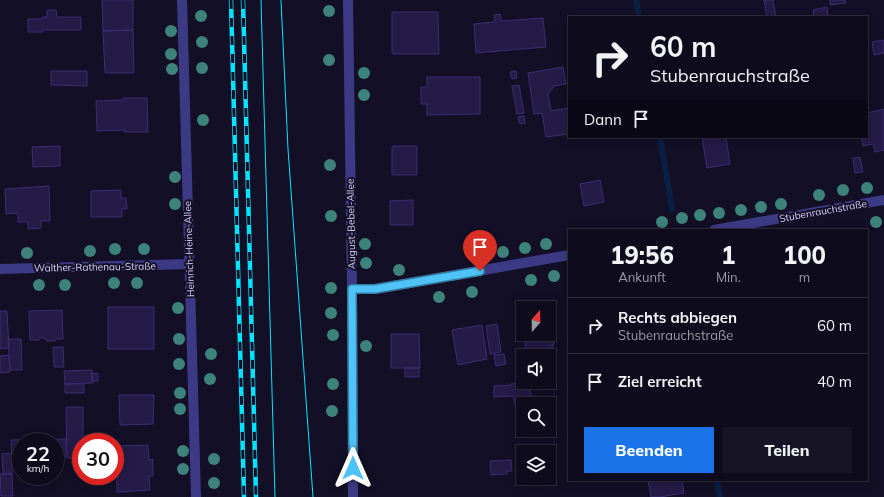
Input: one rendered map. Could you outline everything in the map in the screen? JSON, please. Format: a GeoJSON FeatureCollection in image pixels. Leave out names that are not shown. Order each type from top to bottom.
{"type":"FeatureCollection","features":[{"type":"Feature","properties":{"kind":"street","name":"Heinrich-Heine-Allee"},"geometry":{"type":"LineString","coordinates":[[182,0],[196,497]]}},
{"type":"Feature","properties":{"kind":"street","name":"August-Bebel-Allee"},"geometry":{"type":"LineString","coordinates":[[348,0],[353,497]]}},
{"type":"Feature","properties":{"kind":"street","name":"Stubenrauchstraße"},"geometry":{"type":"LineString","coordinates":[[720,229],[884,200]]}},
{"type":"Feature","properties":{"kind":"street"},"geometry":{"type":"LineString","coordinates":[[352,289],[375,289],[568,255]]}},
{"type":"Feature","properties":{"kind":"street","name":"Walther-Rathenau-Straße"},"geometry":{"type":"LineString","coordinates":[[0,269],[190,264]]}},
{"type":"Feature","properties":{"kind":"building"},"geometry":{"type":"Polygon","coordinates":[[[102,0],[133,0],[133,30],[103,31],[102,0]]]}},
{"type":"Feature","properties":{"kind":"building"},"geometry":{"type":"Polygon","coordinates":[[[764,0],[773,0],[776,16],[767,16],[764,0]]]}},
{"type":"Feature","properties":{"kind":"building"},"geometry":{"type":"Polygon","coordinates":[[[830,0],[845,0],[846,3],[830,5],[830,0]]]}},
{"type":"Feature","properties":{"kind":"building"},"geometry":{"type":"Polygon","coordinates":[[[827,7],[828,16],[814,16],[813,10],[827,7]]]}},
{"type":"Feature","properties":{"kind":"building"},"geometry":{"type":"Polygon","coordinates":[[[47,10],[56,10],[57,17],[81,17],[81,30],[43,30],[43,32],[28,32],[28,19],[42,19],[42,17],[47,17],[47,10]]]}},
{"type":"Feature","properties":{"kind":"building"},"geometry":{"type":"Polygon","coordinates":[[[392,12],[438,12],[439,54],[392,54],[392,12]]]}},
{"type":"Feature","properties":{"kind":"building"},"geometry":{"type":"Polygon","coordinates":[[[500,14],[502,21],[543,18],[546,47],[476,53],[474,24],[494,22],[494,15],[500,14]]]}},
{"type":"Feature","properties":{"kind":"building"},"geometry":{"type":"Polygon","coordinates":[[[133,30],[134,73],[105,73],[103,31],[133,30]]]}},
{"type":"Feature","properties":{"kind":"building"},"geometry":{"type":"Polygon","coordinates":[[[884,40],[884,53],[874,55],[872,42],[884,40]]]}},
{"type":"Feature","properties":{"kind":"building"},"geometry":{"type":"Polygon","coordinates":[[[563,67],[566,84],[554,86],[548,94],[551,111],[568,108],[568,134],[546,137],[542,113],[534,114],[528,73],[563,67]]]}},
{"type":"Feature","properties":{"kind":"building"},"geometry":{"type":"Polygon","coordinates":[[[51,71],[87,71],[87,86],[51,85],[51,71]]]}},
{"type":"Feature","properties":{"kind":"building"},"geometry":{"type":"Polygon","coordinates":[[[516,71],[517,78],[512,79],[510,72],[516,71]]]}},
{"type":"Feature","properties":{"kind":"building"},"geometry":{"type":"Polygon","coordinates":[[[427,77],[480,77],[480,114],[427,115],[427,104],[421,104],[421,87],[427,87],[427,77]]]}},
{"type":"Feature","properties":{"kind":"building"},"geometry":{"type":"Polygon","coordinates":[[[519,85],[524,113],[517,114],[512,86],[519,85]]]}},
{"type":"Feature","properties":{"kind":"building"},"geometry":{"type":"Polygon","coordinates":[[[123,98],[147,98],[148,132],[124,132],[124,130],[97,131],[96,101],[123,100],[123,98]]]}},
{"type":"Feature","properties":{"kind":"building"},"geometry":{"type":"Polygon","coordinates":[[[884,109],[884,150],[875,152],[873,144],[863,146],[861,138],[868,138],[868,113],[884,109]]]}},
{"type":"Feature","properties":{"kind":"building"},"geometry":{"type":"Polygon","coordinates":[[[524,116],[525,123],[520,124],[518,117],[524,116]]]}},
{"type":"Feature","properties":{"kind":"building"},"geometry":{"type":"Polygon","coordinates":[[[702,138],[726,138],[730,164],[707,168],[702,138]]]}},
{"type":"Feature","properties":{"kind":"building"},"geometry":{"type":"Polygon","coordinates":[[[60,146],[60,166],[33,167],[32,147],[60,146]]]}},
{"type":"Feature","properties":{"kind":"building"},"geometry":{"type":"Polygon","coordinates":[[[392,146],[417,146],[417,175],[392,175],[392,146]]]}},
{"type":"Feature","properties":{"kind":"building"},"geometry":{"type":"Polygon","coordinates":[[[860,157],[863,172],[855,173],[853,158],[860,157]]]}},
{"type":"Feature","properties":{"kind":"building"},"geometry":{"type":"Polygon","coordinates":[[[600,180],[604,202],[584,206],[580,184],[600,180]]]}},
{"type":"Feature","properties":{"kind":"building"},"geometry":{"type":"Polygon","coordinates":[[[49,186],[50,221],[41,221],[41,228],[28,229],[28,222],[18,222],[18,213],[6,214],[5,189],[49,186]]]}},
{"type":"Feature","properties":{"kind":"building"},"geometry":{"type":"Polygon","coordinates":[[[121,190],[121,198],[126,198],[127,209],[122,209],[122,217],[91,217],[91,191],[121,190]]]}},
{"type":"Feature","properties":{"kind":"building"},"geometry":{"type":"Polygon","coordinates":[[[413,200],[413,225],[390,225],[390,201],[413,200]]]}},
{"type":"Feature","properties":{"kind":"building"},"geometry":{"type":"Polygon","coordinates":[[[108,307],[154,307],[154,349],[108,349],[108,307]]]}},
{"type":"Feature","properties":{"kind":"building"},"geometry":{"type":"Polygon","coordinates":[[[62,310],[63,339],[56,339],[55,341],[47,341],[44,338],[39,338],[39,340],[30,340],[29,311],[62,310]]]}},
{"type":"Feature","properties":{"kind":"building"},"geometry":{"type":"Polygon","coordinates":[[[0,311],[7,311],[9,348],[0,349],[0,311]]]}},
{"type":"Feature","properties":{"kind":"building"},"geometry":{"type":"Polygon","coordinates":[[[497,324],[501,352],[490,354],[486,326],[497,324]]]}},
{"type":"Feature","properties":{"kind":"building"},"geometry":{"type":"Polygon","coordinates":[[[482,325],[487,359],[458,365],[452,330],[482,325]]]}},
{"type":"Feature","properties":{"kind":"building"},"geometry":{"type":"Polygon","coordinates":[[[391,334],[419,334],[420,368],[391,368],[391,334]]]}},
{"type":"Feature","properties":{"kind":"building"},"geometry":{"type":"Polygon","coordinates":[[[8,339],[21,339],[22,370],[10,370],[8,339]]]}},
{"type":"Feature","properties":{"kind":"building"},"geometry":{"type":"Polygon","coordinates":[[[524,341],[553,341],[553,349],[526,349],[524,341]]]}},
{"type":"Feature","properties":{"kind":"building"},"geometry":{"type":"Polygon","coordinates":[[[53,347],[63,347],[64,367],[54,367],[53,347]]]}},
{"type":"Feature","properties":{"kind":"building"},"geometry":{"type":"Polygon","coordinates":[[[504,354],[506,364],[496,366],[494,355],[504,354]]]}},
{"type":"Feature","properties":{"kind":"building"},"geometry":{"type":"Polygon","coordinates":[[[9,355],[10,372],[0,373],[0,356],[9,355]]]}},
{"type":"Feature","properties":{"kind":"building"},"geometry":{"type":"Polygon","coordinates":[[[405,368],[419,368],[419,377],[405,377],[405,368]]]}},
{"type":"Feature","properties":{"kind":"building"},"geometry":{"type":"Polygon","coordinates":[[[92,370],[93,383],[65,384],[64,371],[92,370]]]}},
{"type":"Feature","properties":{"kind":"building"},"geometry":{"type":"Polygon","coordinates":[[[98,373],[98,381],[92,381],[92,374],[98,373]]]}},
{"type":"Feature","properties":{"kind":"building"},"geometry":{"type":"Polygon","coordinates":[[[516,383],[516,389],[530,389],[531,397],[516,397],[516,409],[513,396],[494,397],[494,386],[516,383]]]}},
{"type":"Feature","properties":{"kind":"building"},"geometry":{"type":"Polygon","coordinates":[[[65,384],[84,384],[84,393],[65,393],[65,384]]]}},
{"type":"Feature","properties":{"kind":"building"},"geometry":{"type":"Polygon","coordinates":[[[119,395],[154,395],[153,424],[120,425],[119,395]]]}},
{"type":"Feature","properties":{"kind":"building"},"geometry":{"type":"Polygon","coordinates":[[[66,407],[83,407],[83,433],[72,433],[72,458],[67,458],[66,407]]]}},
{"type":"Feature","properties":{"kind":"building"},"geometry":{"type":"Polygon","coordinates":[[[64,439],[66,439],[66,457],[64,457],[64,439]]]}},
{"type":"Feature","properties":{"kind":"building"},"geometry":{"type":"Polygon","coordinates":[[[148,445],[149,460],[153,459],[153,476],[149,476],[150,490],[117,492],[117,485],[124,485],[124,446],[148,445]]]}},
{"type":"Feature","properties":{"kind":"building"},"geometry":{"type":"Polygon","coordinates":[[[12,453],[12,474],[3,474],[2,454],[12,453]]]}},
{"type":"Feature","properties":{"kind":"building"},"geometry":{"type":"Polygon","coordinates":[[[511,460],[512,471],[507,471],[507,474],[491,475],[490,461],[511,460]]]}},
{"type":"Feature","properties":{"kind":"building"},"geometry":{"type":"Polygon","coordinates":[[[0,474],[12,474],[13,496],[1,496],[0,474]]]}},
{"type":"Feature","properties":{"kind":"building"},"geometry":{"type":"Polygon","coordinates":[[[648,481],[682,481],[684,493],[651,497],[648,481]]]}},
{"type":"Feature","properties":{"kind":"waterway"},"geometry":{"type":"LineString","coordinates":[[636,0],[639,16]]}},
{"type":"Feature","properties":{"kind":"waterway"},"geometry":{"type":"LineString","coordinates":[[660,138],[672,209]]}},
{"type":"Feature","properties":{"kind":"waterway"},"geometry":{"type":"LineString","coordinates":[[717,481],[720,497]]}},
{"type":"Feature","properties":{"kind":"tram line"},"geometry":{"type":"LineString","coordinates":[[261,0],[275,497]]}},
{"type":"Feature","properties":{"kind":"tram line"},"geometry":{"type":"LineString","coordinates":[[281,0],[288,149],[313,497]]}},
{"type":"Feature","properties":{"kind":"railway"},"geometry":{"type":"LineString","coordinates":[[231,0],[244,497]]}},
{"type":"Feature","properties":{"kind":"railway"},"geometry":{"type":"LineString","coordinates":[[243,0],[256,497]]}},
{"type":"Feature","properties":{"kind":"route"},"geometry":{"type":"LineString","coordinates":[[353,468],[352,289],[375,289],[480,271]]}}]}
